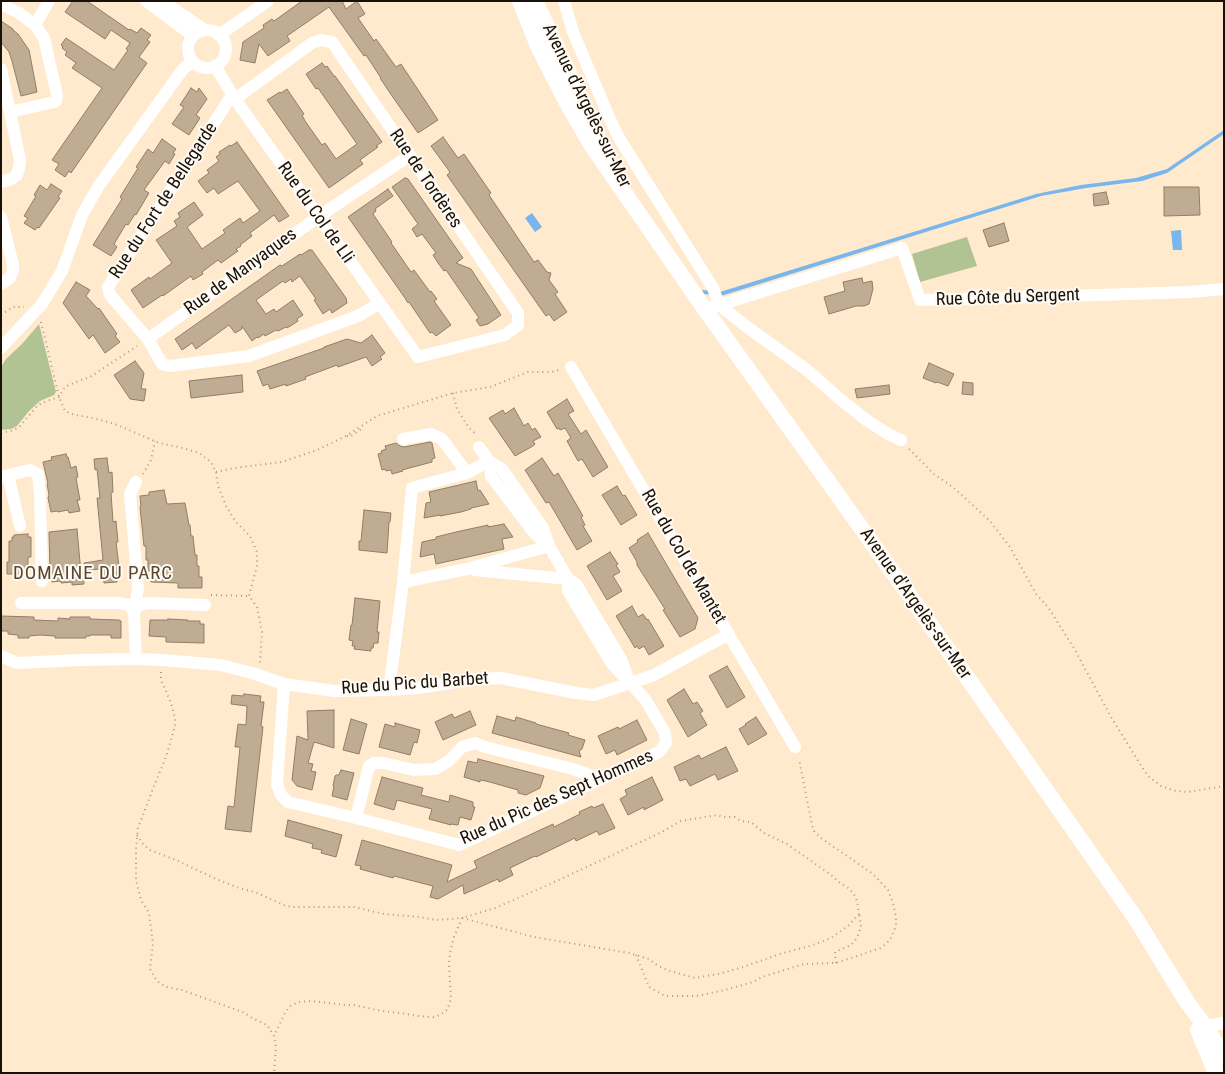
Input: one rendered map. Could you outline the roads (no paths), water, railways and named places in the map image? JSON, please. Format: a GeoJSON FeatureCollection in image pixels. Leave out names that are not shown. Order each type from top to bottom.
{"type":"FeatureCollection","features":[{"type":"Feature","properties":{"kind":"main road","name":"Avenue d'Argelès-sur-Mer"},"geometry":{"type":"LineString","coordinates":[[520,1],[538,46],[567,103],[592,146],[637,210],[712,306],[926,620],[1136,919],[1187,1002],[1205,1026],[1224,1057]]}},
{"type":"Feature","properties":{"kind":"main road","name":"Avenue d'Argelès-sur-Mer"},"geometry":{"type":"LineString","coordinates":[[535,1],[589,118],[637,210]]}},
{"type":"Feature","properties":{"kind":"main road","name":"Avenue d'Argelès-sur-Mer"},"geometry":{"type":"LineString","coordinates":[[1187,1002],[1216,1073]]}},
{"type":"Feature","properties":{"kind":"street"},"geometry":{"type":"LineString","coordinates":[[35,25],[50,1]]}},
{"type":"Feature","properties":{"kind":"street"},"geometry":{"type":"LineString","coordinates":[[146,1],[193,36]]}},
{"type":"Feature","properties":{"kind":"street"},"geometry":{"type":"LineString","coordinates":[[162,1],[205,30]]}},
{"type":"Feature","properties":{"kind":"street"},"geometry":{"type":"LineString","coordinates":[[219,35],[268,1]]}},
{"type":"Feature","properties":{"kind":"street"},"geometry":{"type":"LineString","coordinates":[[564,1],[573,32],[619,138],[713,288],[712,306],[747,327],[807,370],[865,419],[901,440]]}},
{"type":"Feature","properties":{"kind":"street"},"geometry":{"type":"LineString","coordinates":[[1,4],[18,12],[35,25],[44,38],[57,95],[56,101],[10,112]]}},
{"type":"Feature","properties":{"kind":"street"},"geometry":{"type":"LineString","coordinates":[[205,30],[210,30],[219,35],[223,40],[226,52],[220,63],[209,68],[197,66],[189,57],[188,46],[193,36],[205,30]]}},
{"type":"Feature","properties":{"kind":"street","name":"Rue de Tordères"},"geometry":{"type":"LineString","coordinates":[[233,97],[312,43],[320,40],[332,42],[518,313],[518,325],[505,335],[418,357]]}},
{"type":"Feature","properties":{"kind":"street"},"geometry":{"type":"LineString","coordinates":[[1,348],[42,304],[62,271],[82,215],[98,187],[183,69],[192,62]]}},
{"type":"Feature","properties":{"kind":"street","name":"Rue du Col de Lli"},"geometry":{"type":"LineString","coordinates":[[215,66],[233,97],[418,357]]}},
{"type":"Feature","properties":{"kind":"street"},"geometry":{"type":"LineString","coordinates":[[1,69],[20,160],[16,175],[12,179],[1,182]]}},
{"type":"Feature","properties":{"kind":"street","name":"Rue du Fort de Bellegarde"},"geometry":{"type":"LineString","coordinates":[[233,97],[108,287],[110,295],[148,339],[162,364],[170,366],[248,356],[358,316],[380,303]]}},
{"type":"Feature","properties":{"kind":"street","name":"Rue de Manyaques"},"geometry":{"type":"LineString","coordinates":[[148,339],[318,217],[409,156]]}},
{"type":"Feature","properties":{"kind":"street"},"geometry":{"type":"LineString","coordinates":[[1,217],[13,270],[10,278],[1,284]]}},
{"type":"Feature","properties":{"kind":"street","name":"Rue Côte du Sergent"},"geometry":{"type":"LineString","coordinates":[[712,306],[902,248],[920,300],[1190,292],[1224,289]]}},
{"type":"Feature","properties":{"kind":"street","name":"Rue du Col de Mantet"},"geometry":{"type":"LineString","coordinates":[[572,367],[795,747]]}},
{"type":"Feature","properties":{"kind":"street"},"geometry":{"type":"LineString","coordinates":[[403,439],[431,434],[442,439],[467,473]]}},
{"type":"Feature","properties":{"kind":"street"},"geometry":{"type":"LineString","coordinates":[[480,448],[489,461],[502,469],[543,528],[549,546],[568,579]]}},
{"type":"Feature","properties":{"kind":"street"},"geometry":{"type":"LineString","coordinates":[[389,690],[403,582],[412,488],[467,473],[489,461]]}},
{"type":"Feature","properties":{"kind":"street"},"geometry":{"type":"LineString","coordinates":[[20,526],[4,476],[30,470],[38,474],[42,581]]}},
{"type":"Feature","properties":{"kind":"street"},"geometry":{"type":"LineString","coordinates":[[136,659],[134,613],[138,588],[130,494],[139,478]]}},
{"type":"Feature","properties":{"kind":"street"},"geometry":{"type":"LineString","coordinates":[[403,582],[467,569],[549,546]]}},
{"type":"Feature","properties":{"kind":"street"},"geometry":{"type":"LineString","coordinates":[[467,569],[568,579],[576,584],[621,659],[629,683]]}},
{"type":"Feature","properties":{"kind":"street"},"geometry":{"type":"LineString","coordinates":[[21,603],[118,603],[130,605],[134,613]]}},
{"type":"Feature","properties":{"kind":"street"},"geometry":{"type":"LineString","coordinates":[[134,613],[138,606],[147,603],[205,606]]}},
{"type":"Feature","properties":{"kind":"street","name":"Rue du Pic du Barbet"},"geometry":{"type":"LineString","coordinates":[[1,656],[18,663],[136,659],[221,665],[257,674],[284,684],[334,690],[418,688],[476,679],[501,678],[594,695],[654,675],[729,634]]}},
{"type":"Feature","properties":{"kind":"street","name":"Rue du Pic des Sept Hommes"},"geometry":{"type":"LineString","coordinates":[[284,684],[277,784],[280,795],[288,802],[459,845],[659,752],[666,743],[666,733],[645,699],[629,683]]}},
{"type":"Feature","properties":{"kind":"street"},"geometry":{"type":"LineString","coordinates":[[356,818],[369,766],[374,763],[383,763],[414,770],[435,769],[449,761],[462,747],[475,743],[573,769],[600,779]]}},
{"type":"Feature","properties":{"kind":"street"},"geometry":{"type":"LineString","coordinates":[[1205,1026],[1224,1023]]}},
{"type":"Feature","properties":{"kind":"water"},"geometry":{"type":"Polygon","coordinates":[[[1224,130],[1224,134],[1167,173],[1142,181],[1041,196],[721,296],[704,294],[702,290],[720,292],[1036,194],[1081,185],[1136,178],[1167,169],[1224,130]]]}},
{"type":"Feature","properties":{"kind":"water"},"geometry":{"type":"Polygon","coordinates":[[[532,213],[542,227],[535,232],[525,218],[532,213]]]}},
{"type":"Feature","properties":{"kind":"water"},"geometry":{"type":"Polygon","coordinates":[[[1181,230],[1182,250],[1173,250],[1171,231],[1181,230]]]}},
{"type":"Feature","properties":{"kind":"district","name":"DOMAINE DU PARC"},"geometry":{"type":"Point","coordinates":[93,574]}}]}
